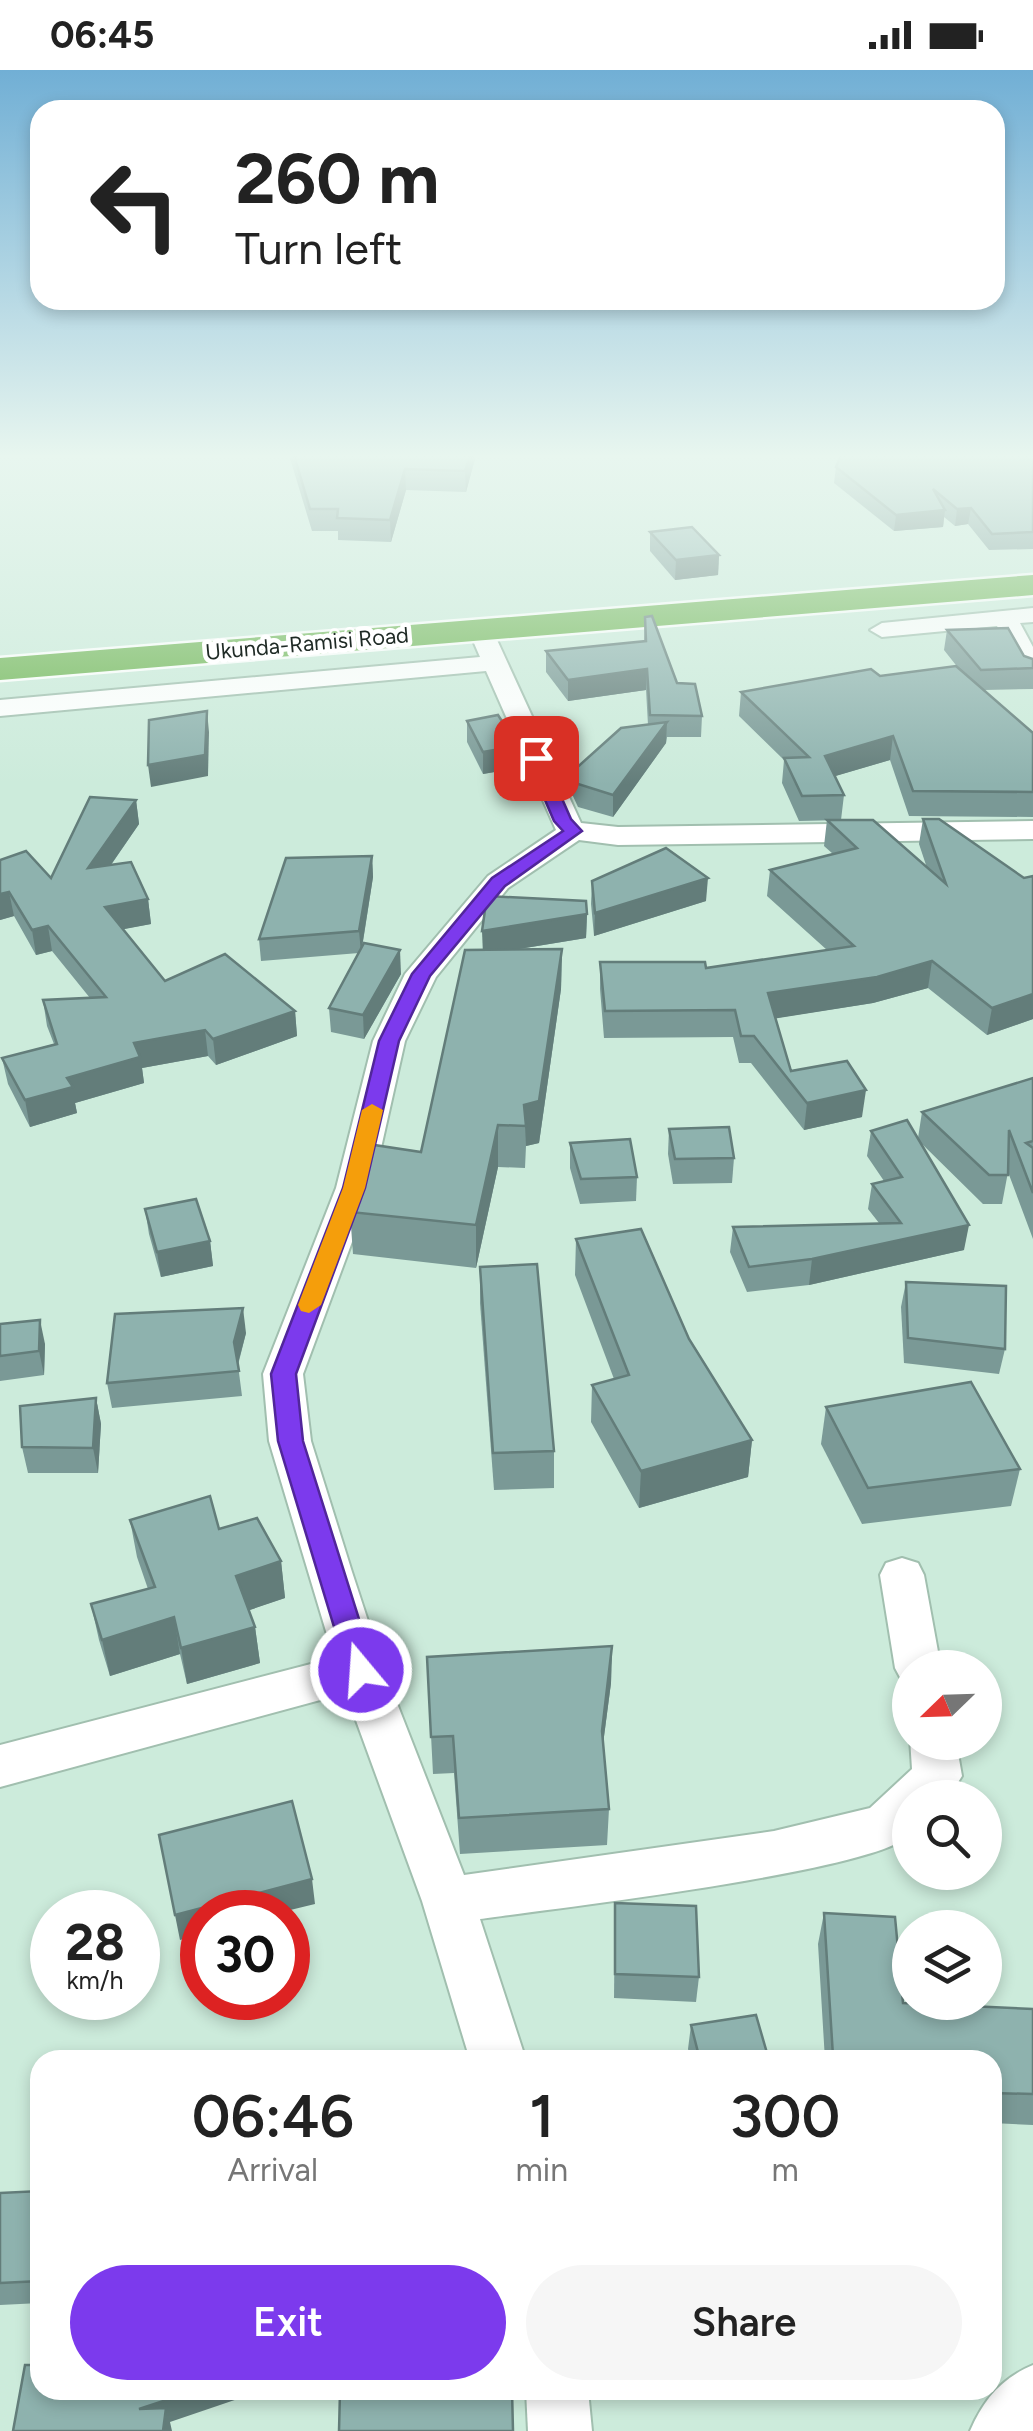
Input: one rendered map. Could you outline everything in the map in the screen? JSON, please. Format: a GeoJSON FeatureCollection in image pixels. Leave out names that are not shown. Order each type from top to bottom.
{"type":"FeatureCollection","features":[{"type":"Feature","properties":{"kind":"highway","name":"Ukunda-Ramisi Road"},"geometry":{"type":"LineString","coordinates":[[0,669],[1033,585]]}},
{"type":"Feature","properties":{"kind":"street"},"geometry":{"type":"LineString","coordinates":[[882,630],[1033,615]]}},
{"type":"Feature","properties":{"kind":"street"},"geometry":{"type":"LineString","coordinates":[[1005,618],[1032,667]]}},
{"type":"Feature","properties":{"kind":"street"},"geometry":{"type":"LineString","coordinates":[[480,629],[563,821],[573,831],[618,836],[1033,830]]}},
{"type":"Feature","properties":{"kind":"street"},"geometry":{"type":"LineString","coordinates":[[0,708],[494,663]]}},
{"type":"Feature","properties":{"kind":"street"},"geometry":{"type":"LineString","coordinates":[[495,2050],[448,1901],[361,1670],[290,1441],[284,1374],[354,1188],[389,1041],[421,974],[498,882],[573,831]]}},
{"type":"Feature","properties":{"kind":"street"},"geometry":{"type":"LineString","coordinates":[[902,1575],[915,1650]]}},
{"type":"Feature","properties":{"kind":"street"},"geometry":{"type":"LineString","coordinates":[[0,1766],[361,1670]]}},
{"type":"Feature","properties":{"kind":"street"},"geometry":{"type":"LineString","coordinates":[[448,1901],[774,1853],[884,1827],[892,1819]]}},
{"type":"Feature","properties":{"kind":"street"},"geometry":{"type":"LineString","coordinates":[[1002,2431],[1033,2396]]}},
{"type":"Feature","properties":{"kind":"street"},"geometry":{"type":"LineString","coordinates":[[558,2400],[560,2431]]}},
{"type":"Feature","properties":{"kind":"building"},"geometry":{"type":"Polygon","coordinates":[[[652,616],[677,683],[695,684],[702,716],[650,715],[647,669],[568,680],[546,651],[646,641],[645,617],[652,616]]]}},
{"type":"Feature","properties":{"kind":"building"},"geometry":{"type":"Polygon","coordinates":[[[1008,628],[1024,656],[1033,659],[1033,668],[981,670],[947,630],[1008,628]]]}},
{"type":"Feature","properties":{"kind":"building"},"geometry":{"type":"Polygon","coordinates":[[[956,666],[1033,733],[1033,792],[913,791],[893,736],[825,756],[844,795],[802,796],[784,758],[809,757],[741,692],[871,669],[880,676],[956,666]]]}},
{"type":"Feature","properties":{"kind":"building"},"geometry":{"type":"Polygon","coordinates":[[[207,711],[205,755],[148,765],[149,720],[207,711]]]}},
{"type":"Feature","properties":{"kind":"building"},"geometry":{"type":"Polygon","coordinates":[[[498,715],[518,746],[483,752],[467,721],[498,715]]]}},
{"type":"Feature","properties":{"kind":"building"},"geometry":{"type":"Polygon","coordinates":[[[667,722],[613,795],[578,784],[572,772],[621,728],[667,722]]]}},
{"type":"Feature","properties":{"kind":"building"},"geometry":{"type":"Polygon","coordinates":[[[90,797],[136,800],[88,868],[131,862],[148,899],[105,907],[165,981],[225,954],[295,1011],[213,1039],[205,1030],[134,1043],[140,1057],[67,1078],[73,1087],[25,1100],[2,1058],[57,1044],[43,1000],[106,997],[48,926],[32,930],[9,892],[0,894],[0,860],[26,851],[51,878],[90,797]]]}},
{"type":"Feature","properties":{"kind":"building"},"geometry":{"type":"Polygon","coordinates":[[[923,819],[939,819],[1024,878],[1033,876],[1033,994],[992,1008],[932,961],[877,977],[768,993],[791,1071],[847,1061],[866,1090],[807,1103],[754,1036],[741,1036],[735,1010],[605,1011],[600,962],[705,962],[706,968],[854,946],[770,870],[857,848],[827,820],[873,820],[946,884],[923,819]]]}},
{"type":"Feature","properties":{"kind":"building"},"geometry":{"type":"Polygon","coordinates":[[[666,848],[708,878],[595,913],[592,881],[666,848]]]}},
{"type":"Feature","properties":{"kind":"building"},"geometry":{"type":"Polygon","coordinates":[[[372,856],[359,931],[259,939],[286,858],[372,856]]]}},
{"type":"Feature","properties":{"kind":"building"},"geometry":{"type":"Polygon","coordinates":[[[487,896],[586,901],[587,914],[482,931],[487,896]]]}},
{"type":"Feature","properties":{"kind":"building"},"geometry":{"type":"Polygon","coordinates":[[[364,943],[400,950],[363,1015],[329,1008],[364,943]]]}},
{"type":"Feature","properties":{"kind":"building"},"geometry":{"type":"Polygon","coordinates":[[[562,949],[539,1101],[524,1105],[526,1126],[498,1125],[476,1225],[350,1212],[374,1145],[421,1152],[465,950],[562,949]]]}},
{"type":"Feature","properties":{"kind":"building"},"geometry":{"type":"Polygon","coordinates":[[[1033,1078],[1033,1141],[1026,1143],[1033,1148],[1033,1193],[1009,1130],[1008,1175],[989,1175],[922,1112],[1033,1078]]]}},
{"type":"Feature","properties":{"kind":"building"},"geometry":{"type":"Polygon","coordinates":[[[907,1120],[969,1225],[812,1259],[749,1267],[733,1227],[901,1223],[872,1184],[902,1177],[871,1131],[907,1120]]]}},
{"type":"Feature","properties":{"kind":"building"},"geometry":{"type":"Polygon","coordinates":[[[729,1127],[734,1158],[675,1159],[669,1129],[729,1127]]]}},
{"type":"Feature","properties":{"kind":"building"},"geometry":{"type":"Polygon","coordinates":[[[630,1139],[637,1177],[581,1179],[570,1143],[630,1139]]]}},
{"type":"Feature","properties":{"kind":"building"},"geometry":{"type":"Polygon","coordinates":[[[196,1199],[210,1241],[157,1252],[145,1209],[196,1199]]]}},
{"type":"Feature","properties":{"kind":"building"},"geometry":{"type":"Polygon","coordinates":[[[641,1229],[689,1339],[752,1440],[641,1471],[592,1385],[629,1375],[576,1239],[641,1229]]]}},
{"type":"Feature","properties":{"kind":"building"},"geometry":{"type":"Polygon","coordinates":[[[537,1264],[554,1451],[493,1453],[480,1267],[537,1264]]]}},
{"type":"Feature","properties":{"kind":"building"},"geometry":{"type":"Polygon","coordinates":[[[906,1282],[1006,1286],[1005,1349],[908,1338],[906,1282]]]}},
{"type":"Feature","properties":{"kind":"building"},"geometry":{"type":"Polygon","coordinates":[[[243,1308],[234,1342],[239,1371],[107,1383],[115,1314],[243,1308]]]}},
{"type":"Feature","properties":{"kind":"building"},"geometry":{"type":"Polygon","coordinates":[[[40,1320],[39,1351],[0,1356],[0,1324],[40,1320]]]}},
{"type":"Feature","properties":{"kind":"building"},"geometry":{"type":"Polygon","coordinates":[[[971,1382],[1020,1469],[868,1488],[826,1407],[971,1382]]]}},
{"type":"Feature","properties":{"kind":"building"},"geometry":{"type":"Polygon","coordinates":[[[96,1398],[93,1448],[22,1447],[20,1406],[96,1398]]]}},
{"type":"Feature","properties":{"kind":"building"},"geometry":{"type":"Polygon","coordinates":[[[210,1496],[219,1529],[257,1518],[281,1561],[236,1576],[255,1627],[181,1648],[174,1617],[102,1640],[91,1604],[155,1587],[130,1520],[210,1496]]]}},
{"type":"Feature","properties":{"kind":"building"},"geometry":{"type":"Polygon","coordinates":[[[612,1646],[602,1731],[609,1809],[459,1818],[453,1736],[431,1737],[427,1657],[612,1646]]]}},
{"type":"Feature","properties":{"kind":"building"},"geometry":{"type":"Polygon","coordinates":[[[292,1801],[312,1879],[270,1890],[180,1890],[180,1914],[175,1915],[159,1835],[292,1801]]]}},
{"type":"Feature","properties":{"kind":"building"},"geometry":{"type":"Polygon","coordinates":[[[615,1903],[696,1906],[699,1977],[615,1974],[615,1903]]]}},
{"type":"Feature","properties":{"kind":"building"},"geometry":{"type":"Polygon","coordinates":[[[824,1913],[892,1917],[892,2020],[1002,2020],[1002,2008],[1033,2009],[1033,2094],[1002,2093],[1002,2050],[833,2050],[824,1913]]]}},
{"type":"Feature","properties":{"kind":"building"},"geometry":{"type":"Polygon","coordinates":[[[756,2015],[766,2050],[697,2050],[691,2025],[756,2015]]]}},
{"type":"Feature","properties":{"kind":"building"},"geometry":{"type":"Polygon","coordinates":[[[30,2192],[30,2282],[0,2283],[0,2193],[30,2192]]]}},
{"type":"Feature","properties":{"kind":"building"},"geometry":{"type":"Polygon","coordinates":[[[25,2365],[30,2365],[30,2400],[166,2400],[139,2409],[166,2408],[163,2431],[13,2431],[25,2365]]]}},
{"type":"Feature","properties":{"kind":"building"},"geometry":{"type":"Polygon","coordinates":[[[340,2400],[512,2400],[513,2431],[339,2431],[340,2400]]]}},
{"type":"Feature","properties":{"kind":"slow traffic"},"geometry":{"type":"LineString","coordinates":[[309,1305],[354,1188],[372,1110]]}},
{"type":"Feature","properties":{"kind":"route"},"geometry":{"type":"LineString","coordinates":[[361,1670],[290,1441],[284,1374],[354,1188],[389,1041],[421,974],[498,882],[573,831],[563,821],[536,758]]}}]}
